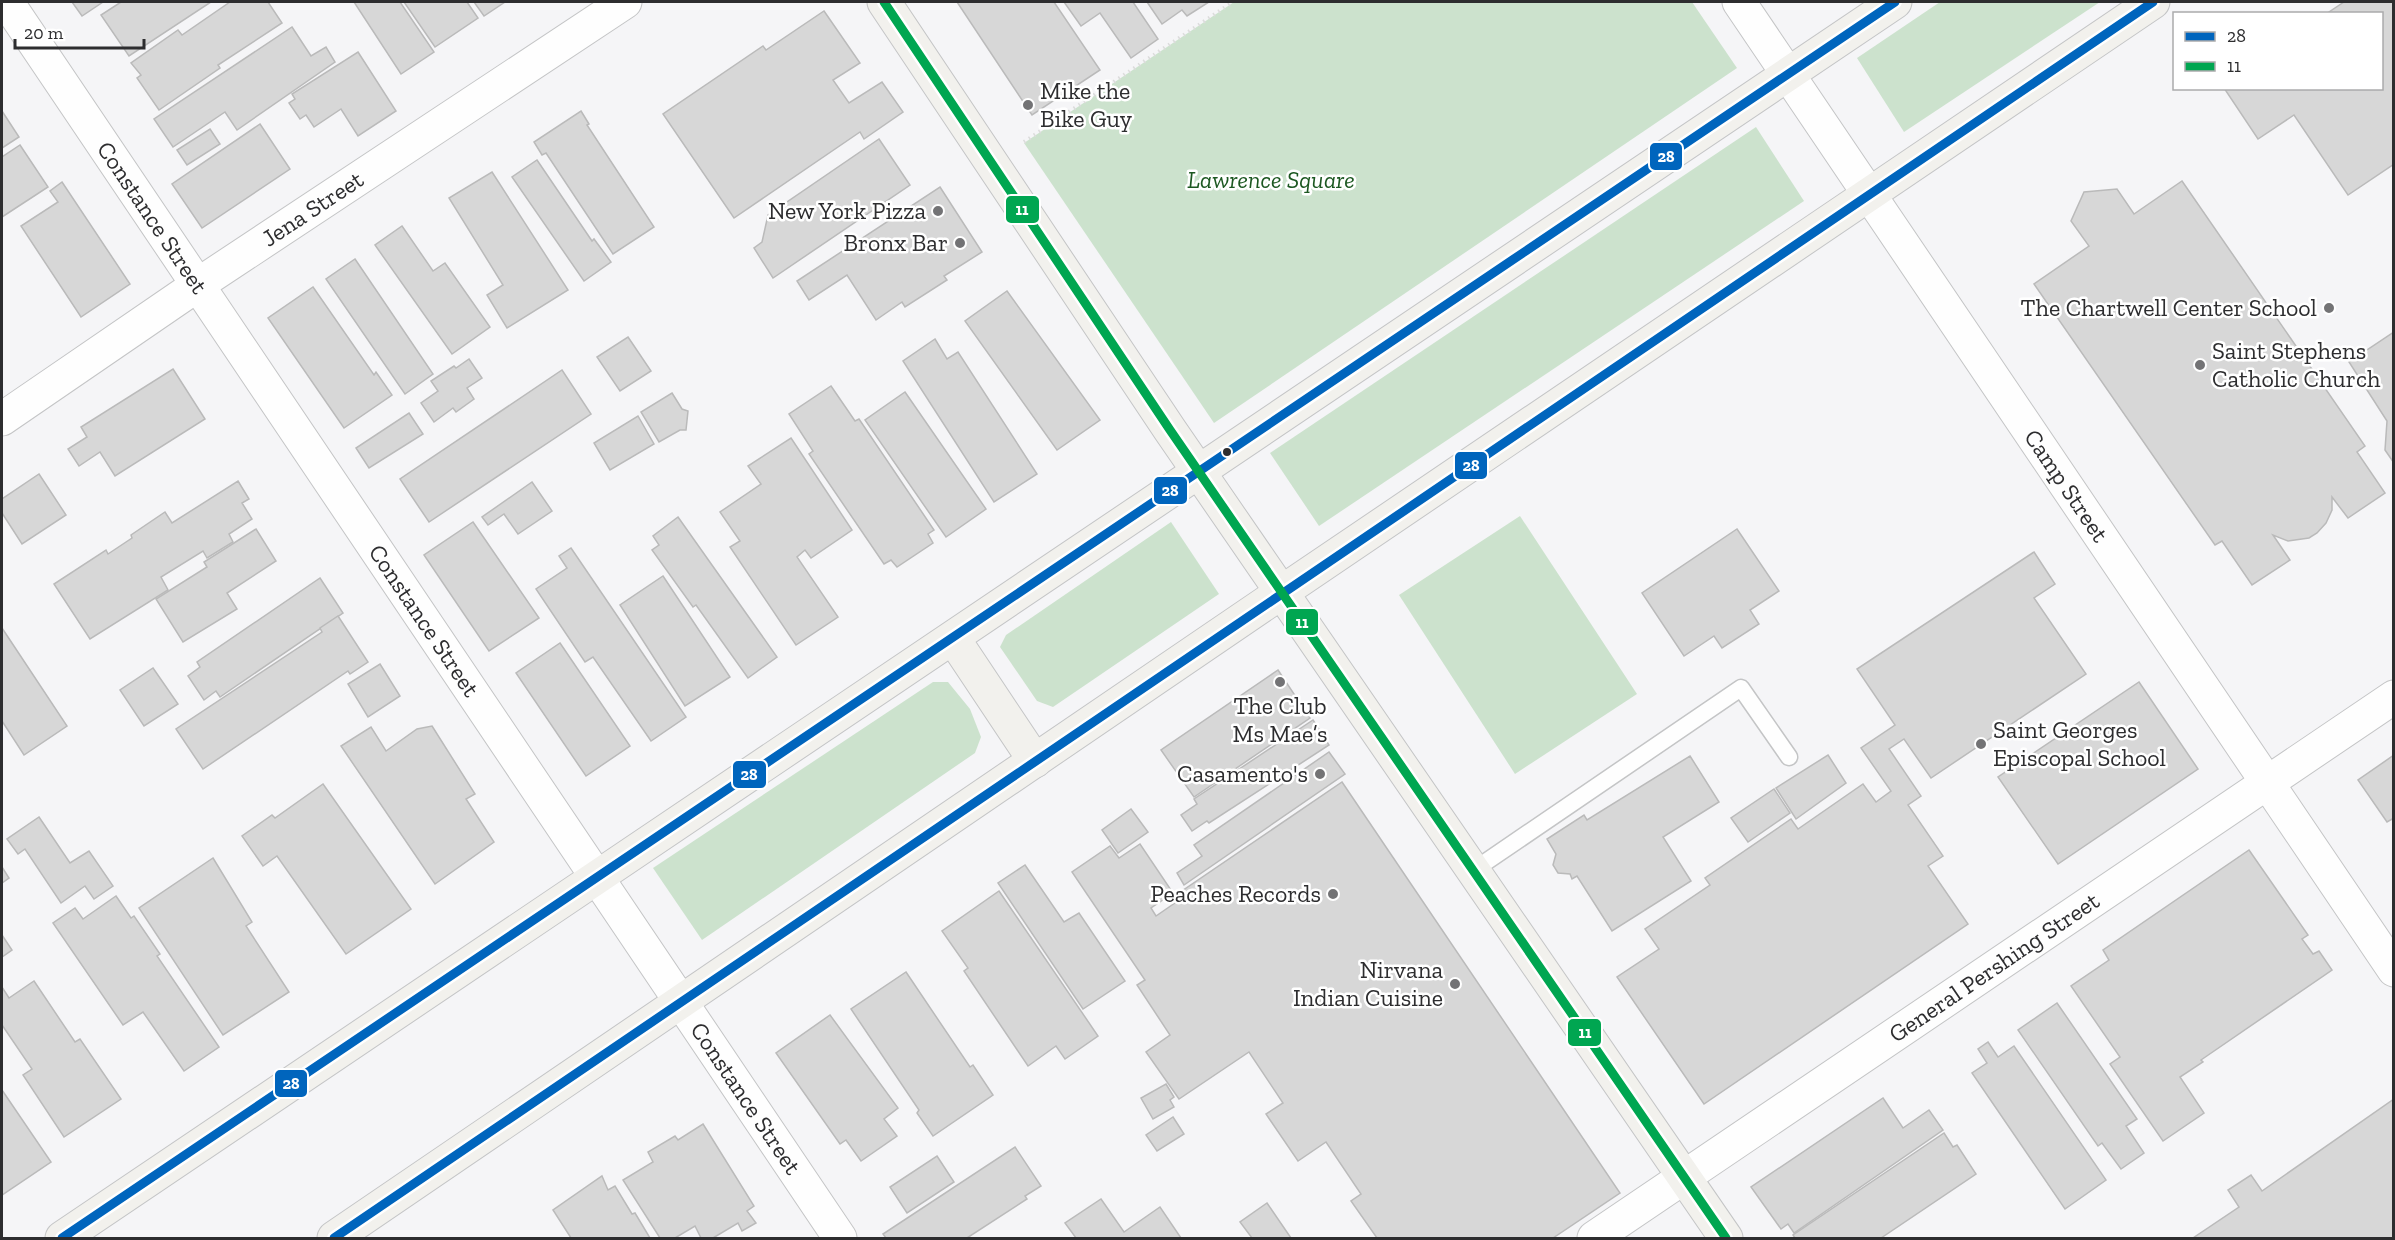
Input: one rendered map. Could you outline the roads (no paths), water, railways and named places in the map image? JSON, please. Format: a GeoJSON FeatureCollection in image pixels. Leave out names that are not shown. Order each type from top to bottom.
{"type":"FeatureCollection","features":[{"type":"Feature","properties":{"kind":"street","name":"Constance Street"},"geometry":{"type":"LineString","coordinates":[[7,2],[840,1239]]}},
{"type":"Feature","properties":{"kind":"street","name":"Jena Street"},"geometry":{"type":"LineString","coordinates":[[2,419],[199,284],[625,2]]}},
{"type":"Feature","properties":{"kind":"street"},"geometry":{"type":"LineString","coordinates":[[884,2],[1198,472],[1726,1239]]}},
{"type":"Feature","properties":{"kind":"street","name":"Camp Street"},"geometry":{"type":"LineString","coordinates":[[1739,2],[2394,970]]}},
{"type":"Feature","properties":{"kind":"street"},"geometry":{"type":"LineString","coordinates":[[62,1239],[1895,2]]}},
{"type":"Feature","properties":{"kind":"street"},"geometry":{"type":"LineString","coordinates":[[334,1239],[1282,592],[2153,2]]}},
{"type":"Feature","properties":{"kind":"street"},"geometry":{"type":"LineString","coordinates":[[953,638],[1035,761]]}},
{"type":"Feature","properties":{"kind":"street","name":"General Pershing Street"},"geometry":{"type":"LineString","coordinates":[[1594,1239],[2394,697]]}},
{"type":"Feature","properties":{"kind":"lane"},"geometry":{"type":"LineString","coordinates":[[1474,870],[1741,688],[1789,757]]}},
{"type":"Feature","properties":{"kind":"place","name":"Mike the Bike Guy"},"geometry":{"type":"Point","coordinates":[1028,105]}},
{"type":"Feature","properties":{"kind":"place","name":"New York Pizza"},"geometry":{"type":"Point","coordinates":[938,211]}},
{"type":"Feature","properties":{"kind":"place","name":"Bronx Bar"},"geometry":{"type":"Point","coordinates":[960,243]}},
{"type":"Feature","properties":{"kind":"place","name":"The Chartwell Center School"},"geometry":{"type":"Point","coordinates":[2329,308]}},
{"type":"Feature","properties":{"kind":"place","name":"Saint Stephens Catholic Church"},"geometry":{"type":"Point","coordinates":[2200,365]}},
{"type":"Feature","properties":{"kind":"place","name":"The Club Ms Mae’s"},"geometry":{"type":"Point","coordinates":[1280,682]}},
{"type":"Feature","properties":{"kind":"place","name":"Saint Georges Episcopal School"},"geometry":{"type":"Point","coordinates":[1981,744]}},
{"type":"Feature","properties":{"kind":"place","name":"Casamento's"},"geometry":{"type":"Point","coordinates":[1320,774]}},
{"type":"Feature","properties":{"kind":"place","name":"Peaches Records"},"geometry":{"type":"Point","coordinates":[1333,894]}},
{"type":"Feature","properties":{"kind":"place","name":"Nirvana Indian Cuisine"},"geometry":{"type":"Point","coordinates":[1455,984]}},
{"type":"Feature","properties":{"kind":"park label","name":"Lawrence Square"},"geometry":{"type":"Point","coordinates":[1271,180]}}]}
